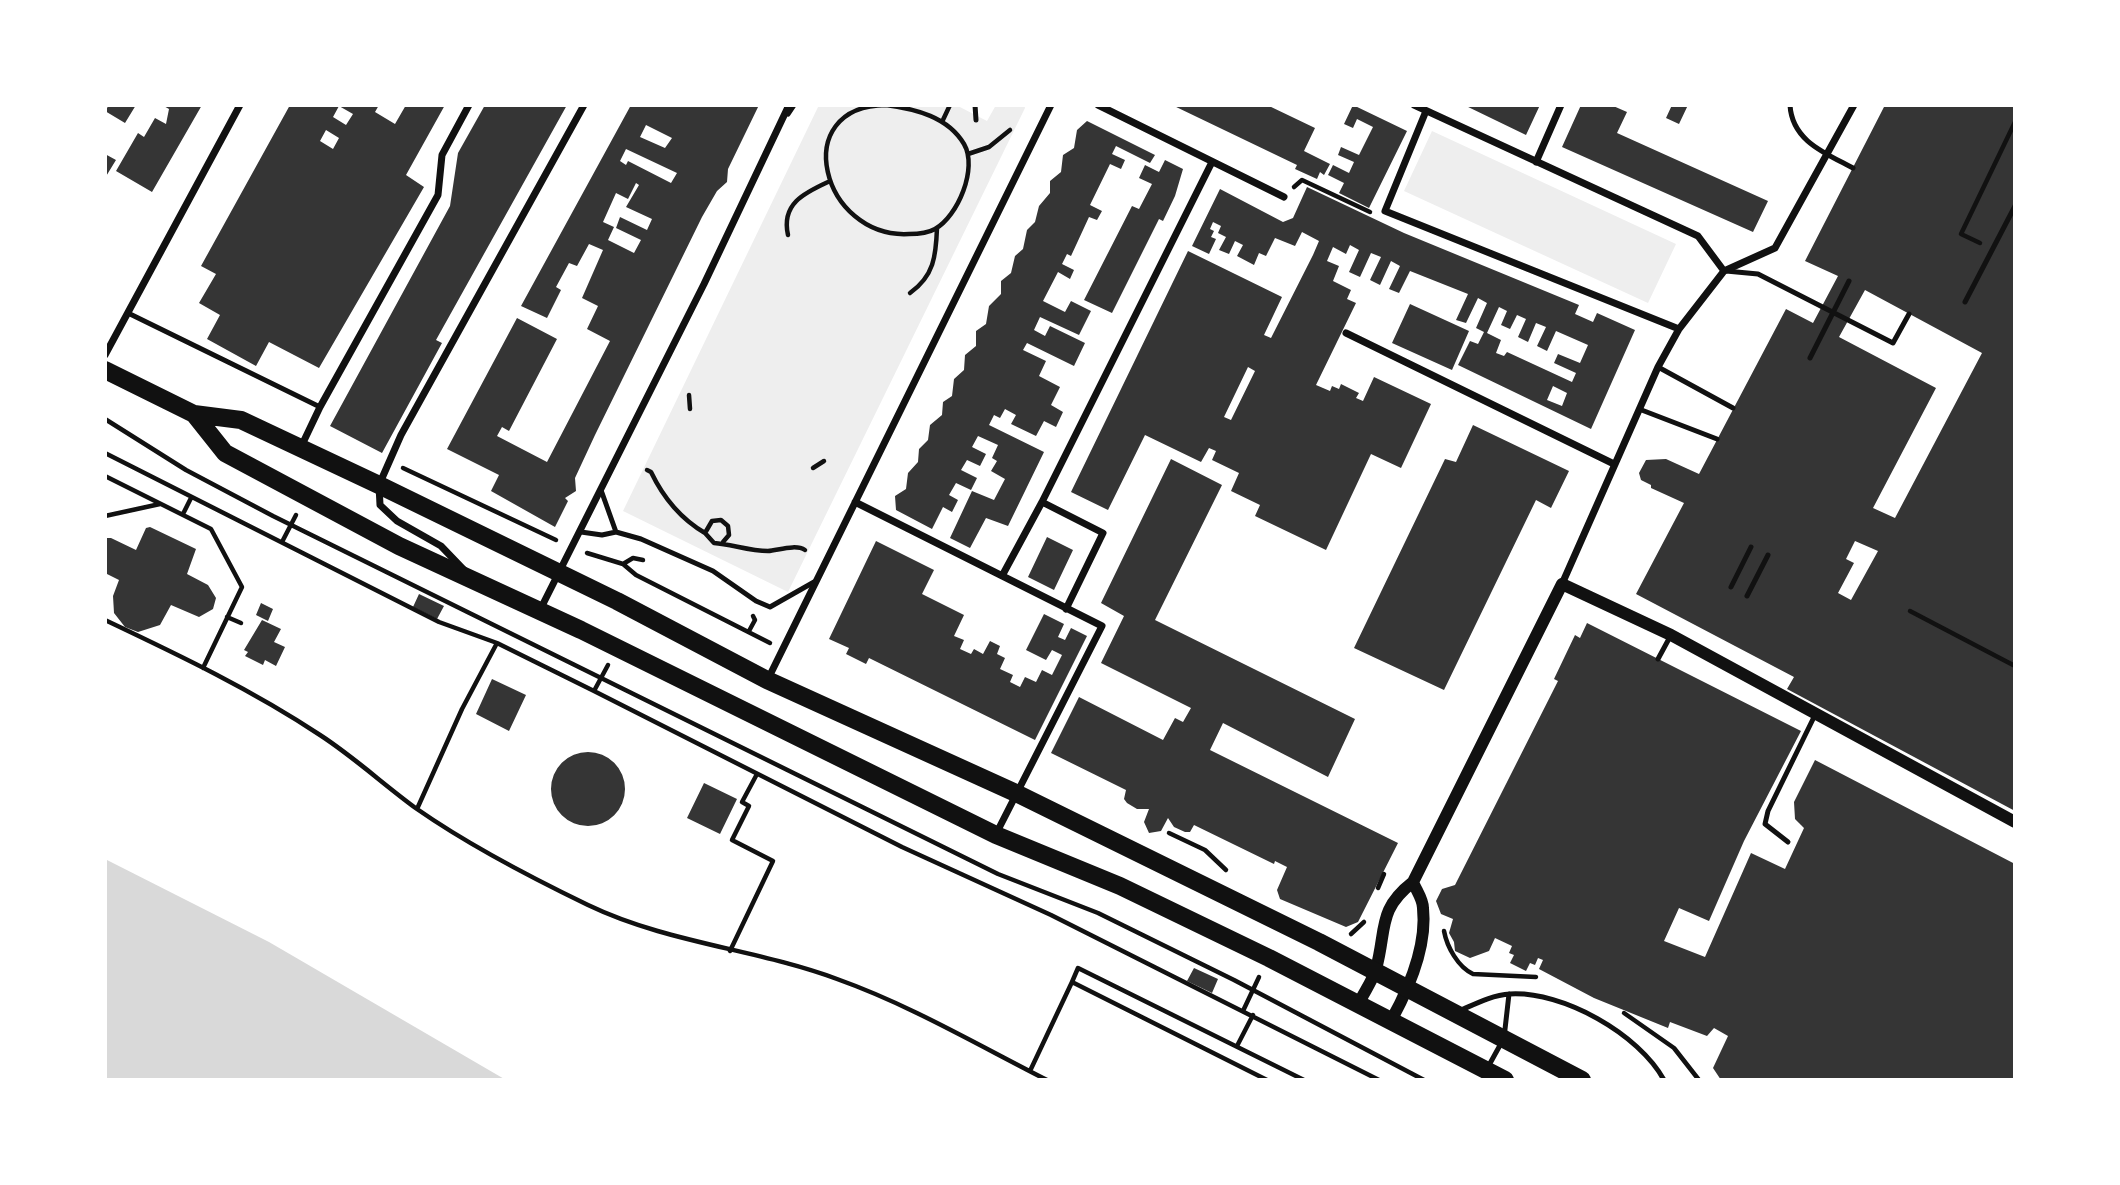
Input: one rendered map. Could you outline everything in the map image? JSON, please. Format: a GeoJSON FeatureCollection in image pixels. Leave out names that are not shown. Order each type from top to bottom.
{"type":"FeatureCollection","features":[{"type":"Feature","properties":{"kind":"main road"},"geometry":{"type":"LineString","coordinates":[[105,370],[194,414],[240,420],[379,485],[617,601],[767,680],[1018,794],[1376,971],[1582,1080]]}},
{"type":"Feature","properties":{"kind":"main road"},"geometry":{"type":"LineString","coordinates":[[194,414],[225,453],[306,498],[477,584],[539,611],[996,835],[1120,886],[1392,1019],[1505,1080]]}},
{"type":"Feature","properties":{"kind":"street"},"geometry":{"type":"LineString","coordinates":[[105,355],[130,314],[240,105]]}},
{"type":"Feature","properties":{"kind":"street"},"geometry":{"type":"LineString","coordinates":[[300,450],[320,407],[438,195],[442,155],[469,105]]}},
{"type":"Feature","properties":{"kind":"street"},"geometry":{"type":"LineString","coordinates":[[477,584],[441,546],[397,521],[380,505],[379,485],[401,435],[584,105]]}},
{"type":"Feature","properties":{"kind":"street"},"geometry":{"type":"LineString","coordinates":[[539,611],[581,532],[791,105]]}},
{"type":"Feature","properties":{"kind":"street"},"geometry":{"type":"LineString","coordinates":[[767,680],[1051,105]]}},
{"type":"Feature","properties":{"kind":"street"},"geometry":{"type":"LineString","coordinates":[[1098,105],[1284,197]]}},
{"type":"Feature","properties":{"kind":"street"},"geometry":{"type":"LineString","coordinates":[[1414,105],[1698,236],[1724,271]]}},
{"type":"Feature","properties":{"kind":"street"},"geometry":{"type":"LineString","coordinates":[[1536,162],[1561,105]]}},
{"type":"Feature","properties":{"kind":"street"},"geometry":{"type":"LineString","coordinates":[[1359,1003],[1376,971],[1392,898],[1413,882],[1562,584],[1658,367],[1679,330],[1724,271],[1775,248],[1854,105]]}},
{"type":"Feature","properties":{"kind":"street"},"geometry":{"type":"LineString","coordinates":[[1426,111],[1385,211],[1679,330]]}},
{"type":"Feature","properties":{"kind":"street"},"geometry":{"type":"LineString","coordinates":[[1002,576],[1042,502],[1212,162]]}},
{"type":"Feature","properties":{"kind":"street"},"geometry":{"type":"LineString","coordinates":[[1346,333],[1614,464]]}},
{"type":"Feature","properties":{"kind":"street"},"geometry":{"type":"LineString","coordinates":[[855,502],[1102,626],[996,835]]}},
{"type":"Feature","properties":{"kind":"street"},"geometry":{"type":"LineString","coordinates":[[1042,502],[1103,533],[1066,609]]}},
{"type":"Feature","properties":{"kind":"street"},"geometry":{"type":"LineString","coordinates":[[1562,584],[1671,635],[2013,821]]}},
{"type":"Feature","properties":{"kind":"street"},"geometry":{"type":"LineString","coordinates":[[1392,1019],[1409,988],[1423,928],[1423,905],[1413,882]]}},
{"type":"Feature","properties":{"kind":"lane"},"geometry":{"type":"LineString","coordinates":[[975,105],[976,120]]}},
{"type":"Feature","properties":{"kind":"lane"},"geometry":{"type":"LineString","coordinates":[[1790,105],[1791,120],[1800,136],[1853,168]]}},
{"type":"Feature","properties":{"kind":"lane"},"geometry":{"type":"LineString","coordinates":[[1965,302],[2015,206]]}},
{"type":"Feature","properties":{"kind":"lane"},"geometry":{"type":"LineString","coordinates":[[1724,271],[1758,274],[1893,343],[1909,314]]}},
{"type":"Feature","properties":{"kind":"lane"},"geometry":{"type":"LineString","coordinates":[[1810,358],[1849,281]]}},
{"type":"Feature","properties":{"kind":"lane"},"geometry":{"type":"LineString","coordinates":[[130,314],[320,407]]}},
{"type":"Feature","properties":{"kind":"lane"},"geometry":{"type":"LineString","coordinates":[[1658,367],[1734,408]]}},
{"type":"Feature","properties":{"kind":"lane"},"geometry":{"type":"LineString","coordinates":[[1639,409],[1717,439]]}},
{"type":"Feature","properties":{"kind":"lane"},"geometry":{"type":"LineString","coordinates":[[601,490],[616,532]]}},
{"type":"Feature","properties":{"kind":"lane"},"geometry":{"type":"LineString","coordinates":[[581,532],[602,535],[616,532],[652,543],[713,571],[756,601],[770,607],[783,603],[816,581]]}},
{"type":"Feature","properties":{"kind":"lane"},"geometry":{"type":"LineString","coordinates":[[1731,587],[1751,547]]}},
{"type":"Feature","properties":{"kind":"lane"},"geometry":{"type":"LineString","coordinates":[[1747,596],[1768,555]]}},
{"type":"Feature","properties":{"kind":"lane"},"geometry":{"type":"LineString","coordinates":[[1658,659],[1671,635]]}},
{"type":"Feature","properties":{"kind":"lane"},"geometry":{"type":"LineString","coordinates":[[1787,842],[1765,824],[1768,811],[1815,715]]}},
{"type":"Feature","properties":{"kind":"lane"},"geometry":{"type":"LineString","coordinates":[[1456,1012],[1486,999],[1509,994],[1542,998],[1593,1017],[1624,1035],[1652,1059],[1664,1080]]}},
{"type":"Feature","properties":{"kind":"lane"},"geometry":{"type":"LineString","coordinates":[[1486,1070],[1504,1038],[1509,994]]}},
{"type":"Feature","properties":{"kind":"path"},"geometry":{"type":"LineString","coordinates":[[942,122],[950,105]]}},
{"type":"Feature","properties":{"kind":"path"},"geometry":{"type":"LineString","coordinates":[[910,293],[928,277],[935,261],[937,228],[962,193],[968,153],[957,134],[942,122],[899,107],[859,106],[843,119],[829,141],[824,161],[828,182],[846,209],[874,227],[901,235],[937,228]]}},
{"type":"Feature","properties":{"kind":"path"},"geometry":{"type":"LineString","coordinates":[[1989,247],[1961,234],[2015,122]]}},
{"type":"Feature","properties":{"kind":"path"},"geometry":{"type":"LineString","coordinates":[[968,153],[989,147],[1010,130]]}},
{"type":"Feature","properties":{"kind":"path"},"geometry":{"type":"LineString","coordinates":[[1284,197],[1301,180],[1378,216],[1385,211]]}},
{"type":"Feature","properties":{"kind":"path"},"geometry":{"type":"LineString","coordinates":[[788,235],[786,219],[790,208],[807,191],[828,182]]}},
{"type":"Feature","properties":{"kind":"path"},"geometry":{"type":"LineString","coordinates":[[689,396],[691,409]]}},
{"type":"Feature","properties":{"kind":"path"},"geometry":{"type":"LineString","coordinates":[[105,419],[186,470],[291,525],[999,874],[1098,913],[1253,990],[1424,1080]]}},
{"type":"Feature","properties":{"kind":"path"},"geometry":{"type":"LineString","coordinates":[[105,453],[439,622],[496,643],[757,774],[1253,1015],[1379,1080]]}},
{"type":"Feature","properties":{"kind":"path"},"geometry":{"type":"LineString","coordinates":[[813,468],[824,460]]}},
{"type":"Feature","properties":{"kind":"path"},"geometry":{"type":"LineString","coordinates":[[408,470],[573,548],[623,564],[636,575],[749,631],[782,651]]}},
{"type":"Feature","properties":{"kind":"path"},"geometry":{"type":"LineString","coordinates":[[647,470],[681,515],[705,533],[712,542]]}},
{"type":"Feature","properties":{"kind":"path"},"geometry":{"type":"LineString","coordinates":[[105,476],[211,528],[242,587],[203,668]]}},
{"type":"Feature","properties":{"kind":"path"},"geometry":{"type":"LineString","coordinates":[[183,514],[191,498]]}},
{"type":"Feature","properties":{"kind":"path"},"geometry":{"type":"LineString","coordinates":[[105,516],[160,504]]}},
{"type":"Feature","properties":{"kind":"path"},"geometry":{"type":"LineString","coordinates":[[705,533],[708,524],[721,520],[729,531],[723,542]]}},
{"type":"Feature","properties":{"kind":"path"},"geometry":{"type":"LineString","coordinates":[[282,542],[291,525]]}},
{"type":"Feature","properties":{"kind":"path"},"geometry":{"type":"LineString","coordinates":[[712,542],[723,542],[757,551],[799,546],[805,550]]}},
{"type":"Feature","properties":{"kind":"path"},"geometry":{"type":"LineString","coordinates":[[706,554],[712,542]]}},
{"type":"Feature","properties":{"kind":"path"},"geometry":{"type":"LineString","coordinates":[[1910,611],[2015,666]]}},
{"type":"Feature","properties":{"kind":"path"},"geometry":{"type":"LineString","coordinates":[[227,617],[240,623]]}},
{"type":"Feature","properties":{"kind":"path"},"geometry":{"type":"LineString","coordinates":[[105,620],[267,701],[323,736],[417,809],[468,842],[590,906],[671,935],[787,963],[838,979],[885,999],[1048,1080]]}},
{"type":"Feature","properties":{"kind":"path"},"geometry":{"type":"LineString","coordinates":[[417,809],[496,643]]}},
{"type":"Feature","properties":{"kind":"path"},"geometry":{"type":"LineString","coordinates":[[594,691],[608,664]]}},
{"type":"Feature","properties":{"kind":"path"},"geometry":{"type":"LineString","coordinates":[[730,951],[773,861],[732,840],[749,806],[742,802],[757,774]]}},
{"type":"Feature","properties":{"kind":"path"},"geometry":{"type":"LineString","coordinates":[[1169,833],[1205,850],[1232,875]]}},
{"type":"Feature","properties":{"kind":"path"},"geometry":{"type":"LineString","coordinates":[[1374,898],[1384,874]]}},
{"type":"Feature","properties":{"kind":"path"},"geometry":{"type":"LineString","coordinates":[[1345,933],[1354,935],[1369,910]]}},
{"type":"Feature","properties":{"kind":"path"},"geometry":{"type":"LineString","coordinates":[[1030,1071],[1078,968],[1304,1080]]}},
{"type":"Feature","properties":{"kind":"path"},"geometry":{"type":"LineString","coordinates":[[1243,1011],[1261,974]]}},
{"type":"Feature","properties":{"kind":"path"},"geometry":{"type":"LineString","coordinates":[[1072,982],[1267,1080]]}},
{"type":"Feature","properties":{"kind":"path"},"geometry":{"type":"LineString","coordinates":[[1237,1046],[1253,1015]]}},
{"type":"Feature","properties":{"kind":"shaded area"},"geometry":{"type":"Polygon","coordinates":[[[819,105],[956,105],[987,121],[996,105],[1024,105],[1025,108],[788,592],[623,511],[819,105]]]}},
{"type":"Feature","properties":{"kind":"shaded area"},"geometry":{"type":"Polygon","coordinates":[[[1432,131],[1676,244],[1648,303],[1404,191],[1432,131]]]}},
{"type":"Feature","properties":{"kind":"shaded area"},"geometry":{"type":"Polygon","coordinates":[[[105,859],[269,942],[506,1080],[105,1080],[105,859]]]}},
{"type":"Feature","properties":{"kind":"building"},"geometry":{"type":"Polygon","coordinates":[[[109,105],[136,105],[125,123],[105,111],[109,105]]]}},
{"type":"Feature","properties":{"kind":"building"},"geometry":{"type":"Polygon","coordinates":[[[162,105],[202,105],[152,192],[116,171],[138,133],[144,137],[155,118],[166,124],[169,109],[162,105]]]}},
{"type":"Feature","properties":{"kind":"building"},"geometry":{"type":"Polygon","coordinates":[[[290,105],[379,105],[375,112],[395,124],[406,105],[445,105],[406,175],[424,187],[319,368],[269,342],[256,366],[207,339],[220,315],[199,303],[216,274],[201,266],[290,105]],[[339,106],[333,117],[346,125],[353,114],[339,106]],[[326,130],[320,141],[333,149],[339,138],[326,130]]]}},
{"type":"Feature","properties":{"kind":"building"},"geometry":{"type":"Polygon","coordinates":[[[485,105],[567,105],[436,340],[442,343],[382,453],[330,426],[450,206],[458,153],[485,105]]]}},
{"type":"Feature","properties":{"kind":"building"},"geometry":{"type":"Polygon","coordinates":[[[631,105],[759,105],[728,169],[727,182],[717,191],[702,217],[575,478],[576,491],[565,498],[568,501],[555,527],[491,491],[499,475],[447,449],[517,318],[557,339],[509,431],[502,427],[497,436],[547,462],[610,341],[587,329],[598,306],[582,298],[603,250],[589,244],[577,266],[569,263],[556,287],[561,290],[547,318],[521,306],[631,105]],[[646,125],[640,137],[665,148],[672,138],[646,125]],[[626,149],[620,161],[626,165],[628,161],[671,183],[677,173],[626,149]],[[636,183],[628,199],[616,193],[603,222],[614,227],[608,240],[634,253],[641,240],[616,228],[620,217],[647,230],[652,219],[626,207],[639,185],[636,183]]]}},
{"type":"Feature","properties":{"kind":"building"},"geometry":{"type":"Polygon","coordinates":[[[1172,105],[1267,105],[1315,128],[1304,151],[1330,164],[1324,175],[1320,172],[1317,179],[1295,169],[1297,165],[1172,105]]]}},
{"type":"Feature","properties":{"kind":"building"},"geometry":{"type":"Polygon","coordinates":[[[1353,105],[1407,131],[1369,208],[1339,193],[1344,183],[1328,175],[1333,165],[1349,173],[1354,162],[1338,155],[1341,147],[1359,155],[1373,127],[1357,119],[1353,128],[1344,124],[1353,105]]]}},
{"type":"Feature","properties":{"kind":"building"},"geometry":{"type":"Polygon","coordinates":[[[1464,105],[1540,105],[1526,135],[1464,105]]]}},
{"type":"Feature","properties":{"kind":"building"},"geometry":{"type":"Polygon","coordinates":[[[1581,105],[1611,105],[1627,112],[1617,133],[1768,201],[1753,232],[1562,147],[1581,105]]]}},
{"type":"Feature","properties":{"kind":"building"},"geometry":{"type":"Polygon","coordinates":[[[1672,105],[1688,105],[1679,124],[1666,118],[1672,105]]]}},
{"type":"Feature","properties":{"kind":"building"},"geometry":{"type":"Polygon","coordinates":[[[1885,105],[2015,105],[2015,811],[1787,689],[1794,677],[1636,594],[1684,503],[1651,488],[1651,485],[1641,480],[1639,473],[1646,460],[1666,459],[1699,474],[1786,309],[1813,323],[1838,276],[1805,261],[1885,105]],[[1865,290],[1839,337],[1936,388],[1873,508],[1895,518],[1982,353],[1865,290]],[[1855,541],[1846,559],[1854,563],[1838,593],[1851,600],[1878,551],[1855,541]]]}},
{"type":"Feature","properties":{"kind":"building"},"geometry":{"type":"Polygon","coordinates":[[[1087,121],[1155,155],[1150,163],[1116,146],[1112,154],[1125,160],[1121,169],[1110,164],[1090,205],[1102,211],[1097,220],[1089,217],[1071,256],[1067,254],[1062,264],[1074,270],[1070,279],[1058,272],[1043,301],[1065,312],[1071,301],[1091,311],[1079,335],[1040,317],[1034,330],[1045,336],[1050,326],[1085,343],[1074,366],[1027,343],[1023,350],[1046,361],[1039,376],[1060,387],[1051,405],[1063,412],[1056,427],[1044,421],[1036,436],[1011,424],[1016,415],[1005,409],[1000,418],[994,415],[989,425],[1044,452],[1008,526],[986,518],[970,548],[950,538],[972,491],[994,500],[1005,479],[991,471],[997,461],[992,458],[998,445],[978,436],[972,447],[986,454],[980,466],[967,460],[961,470],[977,478],[971,490],[956,483],[949,495],[958,500],[952,512],[943,507],[932,529],[896,510],[895,496],[906,489],[908,473],[918,462],[919,449],[928,440],[930,425],[942,415],[943,402],[952,396],[954,379],[964,370],[965,355],[976,346],[976,331],[986,324],[989,306],[1001,294],[1001,281],[1011,273],[1015,256],[1023,249],[1027,230],[1035,222],[1039,206],[1050,193],[1050,181],[1061,172],[1063,155],[1074,148],[1077,130],[1087,121]]]}},
{"type":"Feature","properties":{"kind":"building"},"geometry":{"type":"Polygon","coordinates":[[[105,154],[116,160],[105,178],[105,154]]]}},
{"type":"Feature","properties":{"kind":"building"},"geometry":{"type":"Polygon","coordinates":[[[1165,160],[1183,169],[1175,196],[1163,221],[1159,219],[1112,313],[1084,300],[1132,206],[1139,209],[1152,184],[1139,178],[1145,165],[1159,172],[1165,160]]]}},
{"type":"Feature","properties":{"kind":"building"},"geometry":{"type":"Polygon","coordinates":[[[1307,187],[1404,233],[1579,305],[1575,314],[1593,322],[1597,313],[1635,330],[1591,429],[1458,365],[1470,341],[1478,344],[1484,332],[1476,328],[1487,303],[1478,298],[1466,323],[1456,320],[1468,294],[1410,271],[1399,293],[1389,289],[1400,266],[1391,261],[1380,285],[1370,280],[1381,257],[1371,253],[1360,277],[1349,272],[1359,250],[1350,245],[1346,254],[1333,247],[1327,261],[1339,266],[1333,281],[1351,290],[1347,299],[1356,303],[1316,385],[1330,391],[1332,386],[1339,389],[1341,384],[1359,393],[1356,398],[1363,401],[1374,377],[1431,404],[1401,468],[1371,454],[1326,550],[1255,516],[1260,505],[1231,491],[1239,473],[1212,460],[1216,451],[1209,448],[1201,462],[1145,435],[1108,510],[1071,492],[1188,251],[1282,297],[1264,335],[1271,338],[1313,255],[1319,241],[1302,232],[1295,246],[1275,238],[1266,256],[1259,253],[1254,265],[1237,256],[1243,245],[1235,241],[1229,254],[1219,250],[1226,237],[1218,233],[1221,226],[1213,222],[1210,229],[1214,231],[1211,237],[1216,239],[1209,254],[1192,246],[1220,189],[1283,222],[1293,218],[1307,187]],[[1499,307],[1487,333],[1501,340],[1496,353],[1504,356],[1507,352],[1572,382],[1576,373],[1554,363],[1558,354],[1580,363],[1588,345],[1556,331],[1547,351],[1537,346],[1546,327],[1536,323],[1528,342],[1518,337],[1526,319],[1517,315],[1510,329],[1501,325],[1507,311],[1499,307]],[[1248,367],[1224,417],[1231,420],[1255,371],[1248,367]],[[1553,386],[1547,400],[1562,406],[1567,393],[1553,386]]]}},
{"type":"Feature","properties":{"kind":"building"},"geometry":{"type":"Polygon","coordinates":[[[1410,304],[1469,331],[1452,370],[1392,343],[1410,304]]]}},
{"type":"Feature","properties":{"kind":"building"},"geometry":{"type":"Polygon","coordinates":[[[1473,425],[1569,471],[1551,508],[1536,500],[1444,690],[1354,648],[1445,459],[1456,462],[1473,425]]]}},
{"type":"Feature","properties":{"kind":"building"},"geometry":{"type":"Polygon","coordinates":[[[1171,459],[1222,485],[1155,620],[1355,719],[1328,777],[1223,723],[1210,750],[1398,843],[1358,922],[1346,927],[1280,899],[1277,890],[1287,867],[1275,861],[1274,864],[1194,825],[1190,832],[1185,832],[1174,827],[1168,818],[1161,831],[1149,833],[1144,822],[1149,809],[1137,809],[1127,803],[1124,799],[1126,790],[1051,753],[1079,697],[1163,740],[1175,718],[1183,722],[1191,708],[1101,663],[1124,616],[1101,603],[1171,459]]]}},
{"type":"Feature","properties":{"kind":"building"},"geometry":{"type":"Polygon","coordinates":[[[150,527],[196,549],[187,574],[208,585],[216,598],[213,609],[199,617],[171,605],[160,625],[138,632],[125,627],[114,613],[113,596],[119,580],[105,573],[105,538],[111,538],[136,550],[146,528],[150,527]]]}},
{"type":"Feature","properties":{"kind":"building"},"geometry":{"type":"Polygon","coordinates":[[[1047,537],[1073,550],[1054,590],[1028,577],[1047,537]]]}},
{"type":"Feature","properties":{"kind":"building"},"geometry":{"type":"Polygon","coordinates":[[[876,541],[934,570],[922,594],[964,615],[954,636],[964,640],[960,649],[971,654],[974,649],[983,654],[990,641],[1000,646],[997,654],[1005,658],[1000,669],[1013,675],[1010,682],[1020,687],[1025,677],[1036,682],[1042,670],[1052,675],[1062,655],[1052,650],[1046,660],[1026,650],[1044,614],[1064,624],[1058,637],[1065,640],[1071,628],[1087,636],[1035,740],[869,658],[866,664],[846,654],[849,648],[829,639],[876,541]]]}},
{"type":"Feature","properties":{"kind":"building"},"geometry":{"type":"Polygon","coordinates":[[[419,594],[444,606],[437,619],[413,607],[419,594]]]}},
{"type":"Feature","properties":{"kind":"building"},"geometry":{"type":"Polygon","coordinates":[[[261,603],[273,609],[268,621],[256,615],[261,603]]]}},
{"type":"Feature","properties":{"kind":"building"},"geometry":{"type":"Polygon","coordinates":[[[262,620],[281,629],[274,642],[285,647],[276,666],[265,660],[263,665],[245,656],[248,652],[244,650],[262,620]]]}},
{"type":"Feature","properties":{"kind":"building"},"geometry":{"type":"Polygon","coordinates":[[[1587,623],[1801,731],[1744,841],[1709,921],[1679,908],[1664,941],[1705,957],[1751,853],[1785,869],[1804,828],[1795,819],[1794,802],[1815,760],[2015,864],[2015,1080],[1721,1080],[1713,1068],[1728,1036],[1714,1028],[1707,1036],[1670,1022],[1668,1028],[1594,998],[1539,969],[1543,960],[1538,958],[1535,965],[1530,963],[1526,971],[1510,963],[1514,955],[1509,953],[1512,946],[1495,938],[1489,951],[1470,958],[1455,951],[1449,933],[1453,919],[1441,914],[1436,901],[1442,889],[1455,885],[1558,681],[1554,679],[1575,635],[1580,638],[1587,623]]]}},
{"type":"Feature","properties":{"kind":"building"},"geometry":{"type":"Polygon","coordinates":[[[492,679],[526,695],[509,731],[476,714],[492,679]]]}},
{"type":"Feature","properties":{"kind":"building"},"geometry":{"type":"Polygon","coordinates":[[[588,752],[602,755],[614,763],[622,775],[625,789],[622,803],[614,815],[602,823],[588,826],[574,823],[562,815],[554,803],[551,789],[554,775],[562,763],[574,755],[588,752]]]}},
{"type":"Feature","properties":{"kind":"building"},"geometry":{"type":"Polygon","coordinates":[[[704,783],[737,799],[720,834],[687,818],[704,783]]]}},
{"type":"Feature","properties":{"kind":"building"},"geometry":{"type":"Polygon","coordinates":[[[1194,968],[1218,979],[1212,993],[1187,981],[1194,968]]]}}]}
